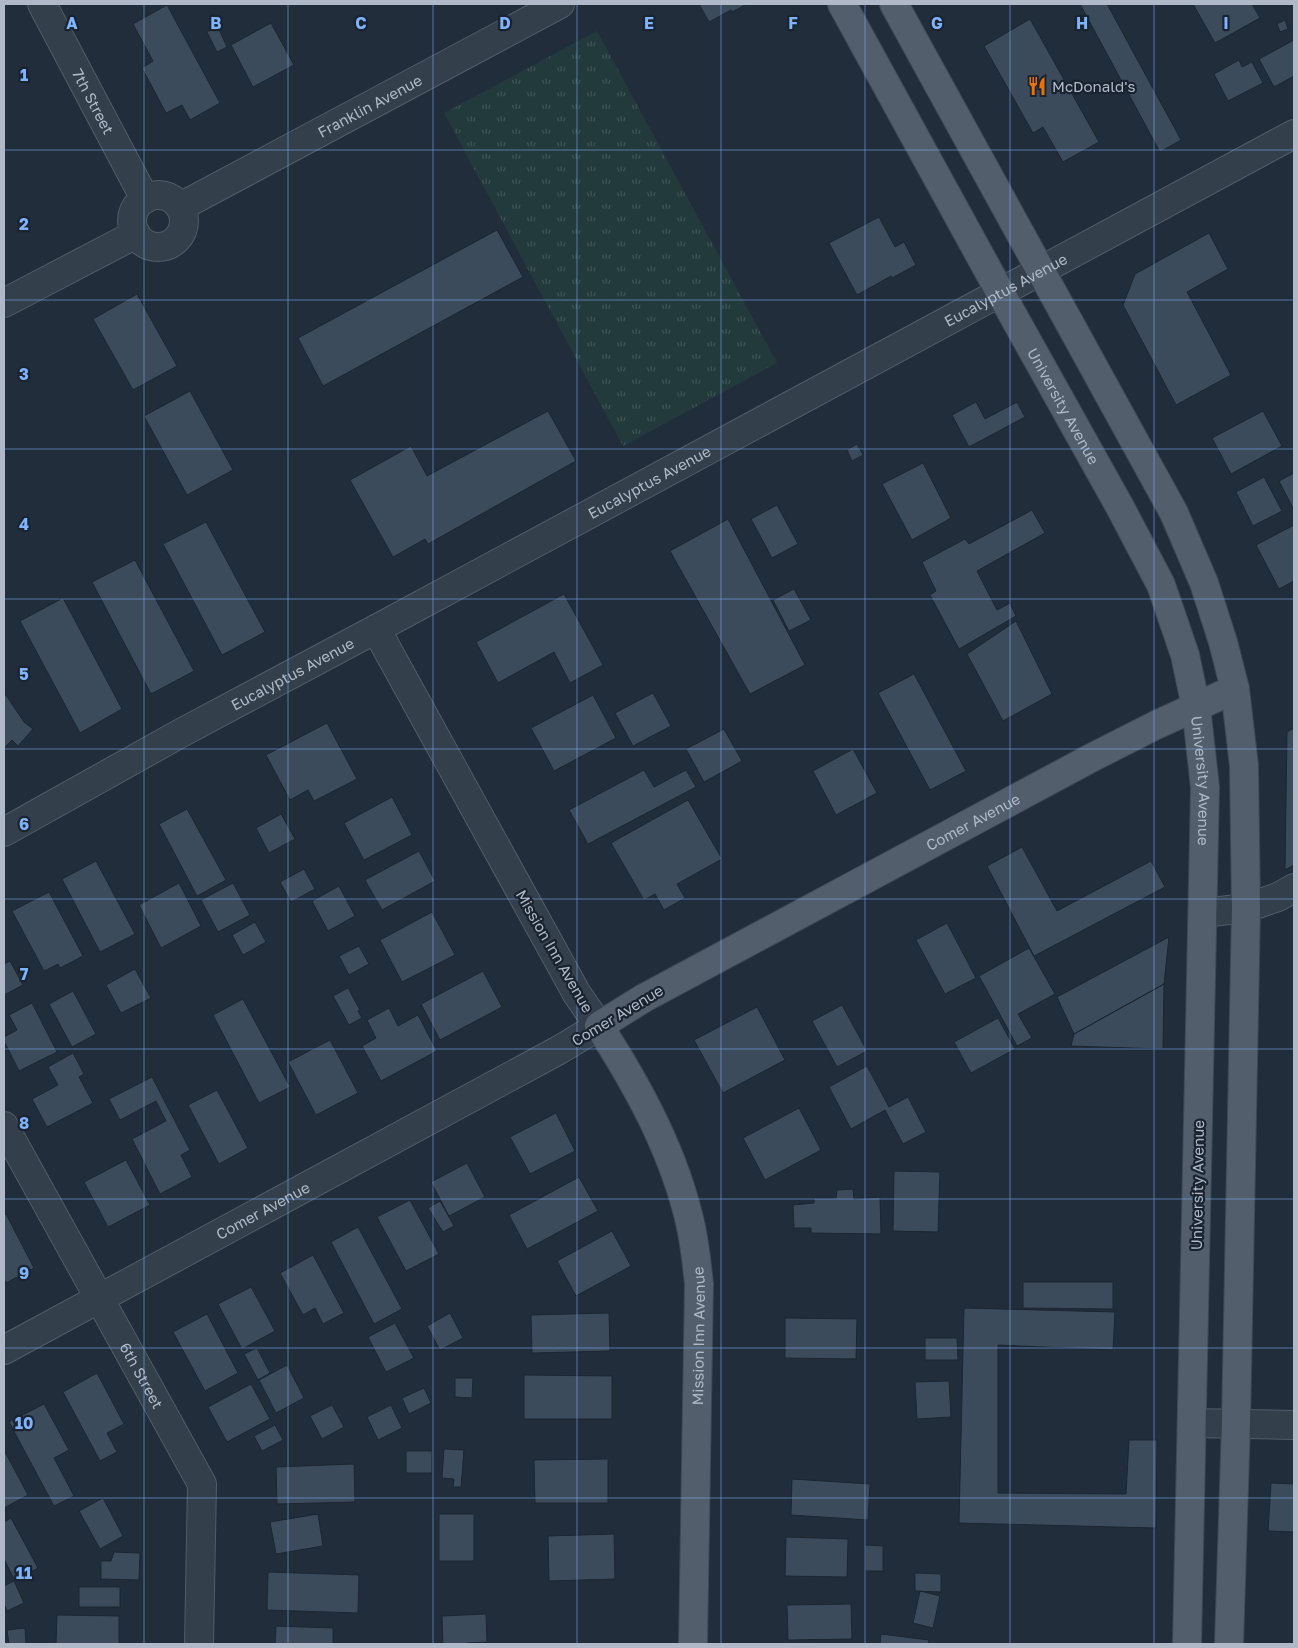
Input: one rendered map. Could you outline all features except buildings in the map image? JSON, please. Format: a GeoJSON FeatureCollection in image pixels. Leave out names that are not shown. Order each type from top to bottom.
{"type":"FeatureCollection","features":[{"type":"Feature","properties":{"kind":"main road","name":"University Avenue"},"geometry":{"type":"LineString","coordinates":[[842,4],[1161,585],[1185,654],[1196,707],[1205,786],[1187,1644]]}},
{"type":"Feature","properties":{"kind":"main road"},"geometry":{"type":"LineString","coordinates":[[894,4],[1174,513],[1204,583],[1223,642],[1235,689],[1244,766],[1246,908],[1236,1423],[1229,1644]]}},
{"type":"Feature","properties":{"kind":"main road","name":"Comer Avenue"},"geometry":{"type":"LineString","coordinates":[[599,1026],[644,998],[1116,745],[1235,689]]}},
{"type":"Feature","properties":{"kind":"main road","name":"Mission Inn Avenue"},"geometry":{"type":"LineString","coordinates":[[599,1026],[619,1057],[663,1140],[675,1172],[691,1228],[699,1284],[693,1644]]}},
{"type":"Feature","properties":{"kind":"street","name":"7th Street"},"geometry":{"type":"LineString","coordinates":[[42,4],[146,199]]}},
{"type":"Feature","properties":{"kind":"street","name":"Franklin Avenue"},"geometry":{"type":"LineString","coordinates":[[180,208],[560,4]]}},
{"type":"Feature","properties":{"kind":"street","name":"Eucalyptus Avenue"},"geometry":{"type":"LineString","coordinates":[[4,832],[181,733],[1294,134]]}},
{"type":"Feature","properties":{"kind":"street"},"geometry":{"type":"LineString","coordinates":[[158,195],[167,196],[180,208],[184,215],[182,232],[170,245],[154,247],[139,239],[132,224],[133,215],[136,207],[146,199],[158,195]]}},
{"type":"Feature","properties":{"kind":"street"},"geometry":{"type":"LineString","coordinates":[[4,303],[136,234]]}},
{"type":"Feature","properties":{"kind":"street","name":"Mission Inn Avenue"},"geometry":{"type":"LineString","coordinates":[[376,629],[577,994],[599,1026]]}},
{"type":"Feature","properties":{"kind":"street"},"geometry":{"type":"LineString","coordinates":[[1203,913],[1246,908],[1278,897],[1294,888]]}},
{"type":"Feature","properties":{"kind":"street","name":"Comer Avenue"},"geometry":{"type":"LineString","coordinates":[[4,1350],[559,1050],[599,1026]]}},
{"type":"Feature","properties":{"kind":"street","name":"6th Street"},"geometry":{"type":"LineString","coordinates":[[4,1126],[202,1484],[199,1644]]}},
{"type":"Feature","properties":{"kind":"street"},"geometry":{"type":"LineString","coordinates":[[1192,1423],[1294,1425]]}},
{"type":"Feature","properties":{"kind":"green space"},"geometry":{"type":"Polygon","coordinates":[[[597,31],[777,363],[623,446],[444,113],[597,31]]]}},
{"type":"Feature","properties":{"kind":"place","name":"McDonald's"},"geometry":{"type":"Point","coordinates":[1037,86]}}]}
